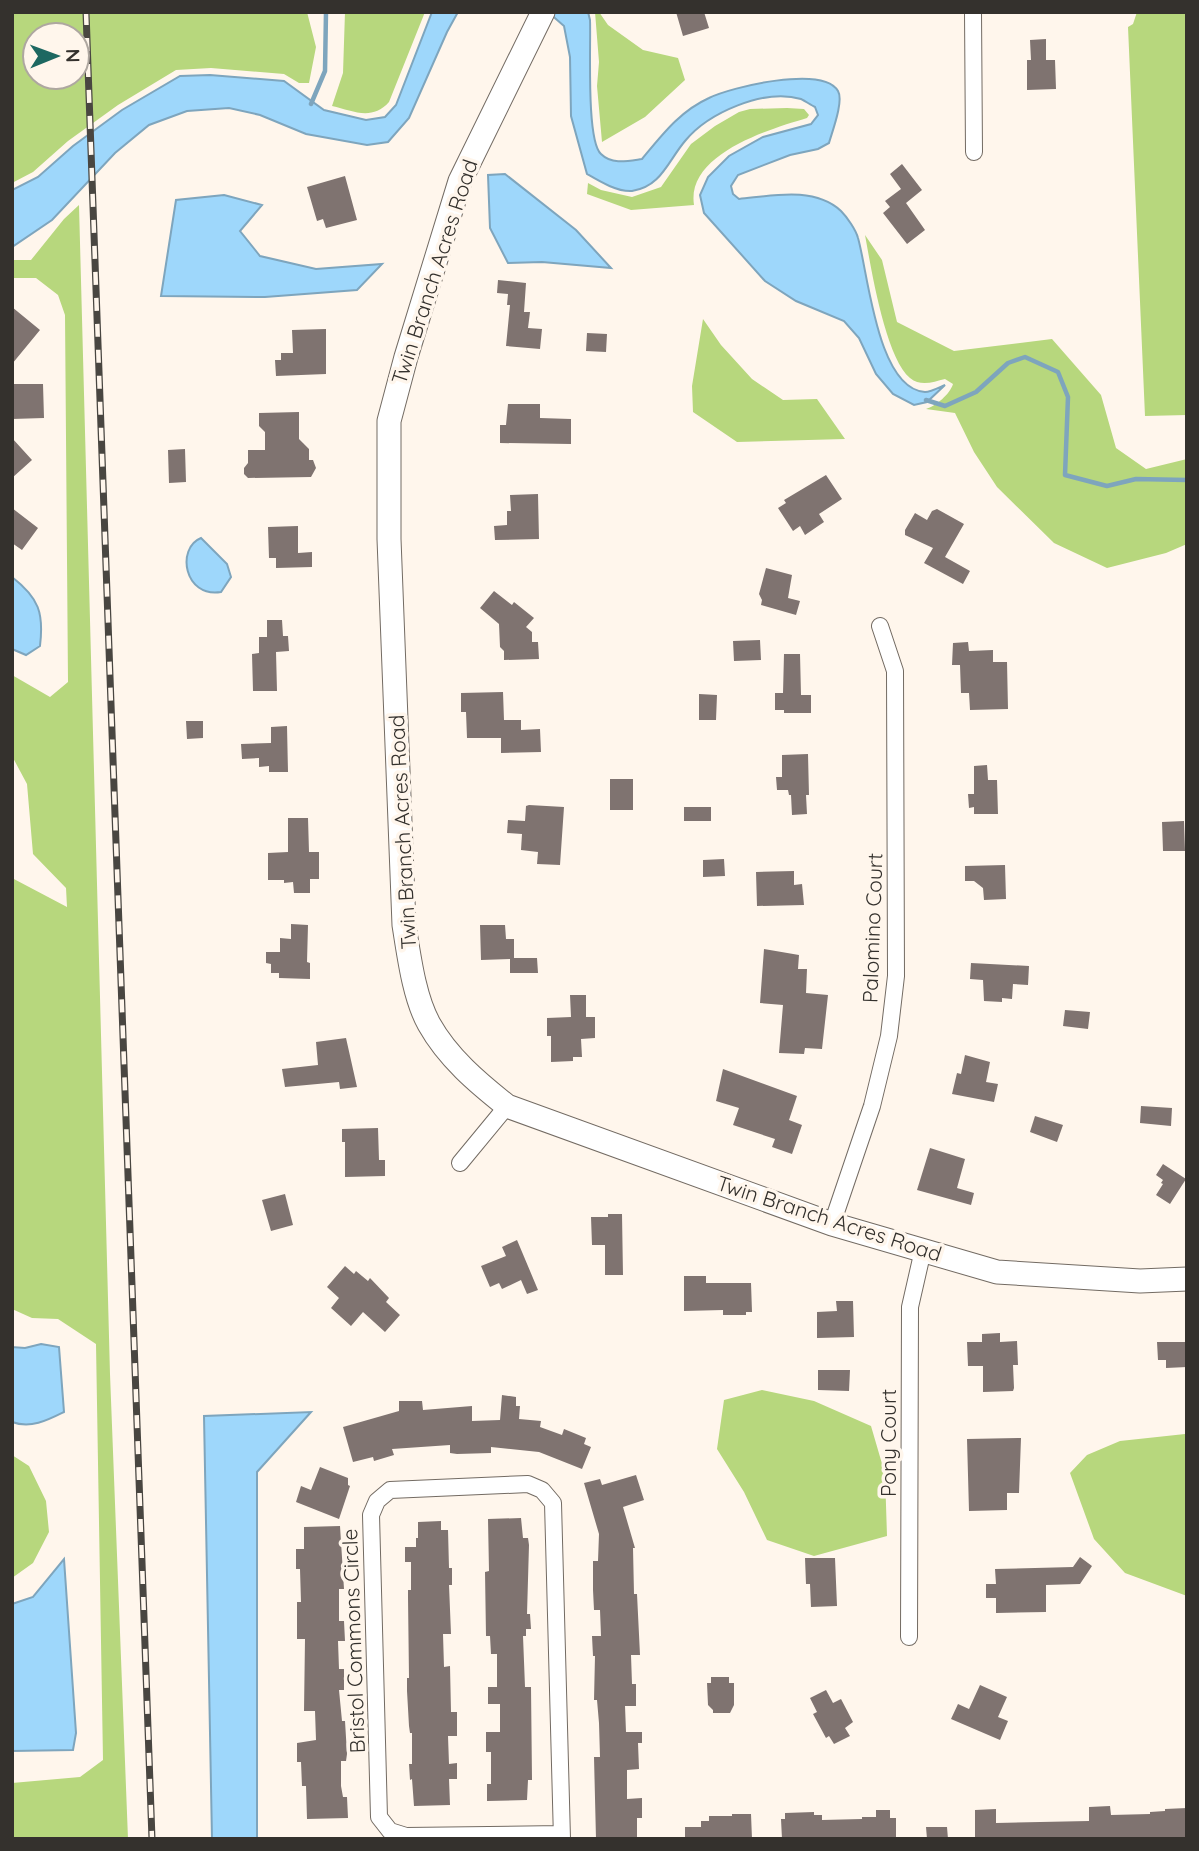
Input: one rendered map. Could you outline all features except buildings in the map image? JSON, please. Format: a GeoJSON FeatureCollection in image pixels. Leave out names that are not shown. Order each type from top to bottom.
{"type":"FeatureCollection","features":[{"type":"Feature","properties":{"kind":"street"},"geometry":{"type":"LineString","coordinates":[[974,12],[974,152]]}},
{"type":"Feature","properties":{"kind":"street","name":"Twin Branch Acres Road"},"geometry":{"type":"LineString","coordinates":[[540,18],[460,181],[389,421],[389,539],[404,925],[411,970],[429,1024],[468,1074],[507,1106],[832,1224],[997,1272],[1140,1281],[1187,1279]]}},
{"type":"Feature","properties":{"kind":"street","name":"Palomino Court"},"geometry":{"type":"LineString","coordinates":[[832,1224],[875,1094],[890,1036],[898,964],[895,671],[880,626]]}},
{"type":"Feature","properties":{"kind":"street"},"geometry":{"type":"LineString","coordinates":[[460,1163],[507,1106]]}},
{"type":"Feature","properties":{"kind":"street","name":"Pony Court"},"geometry":{"type":"LineString","coordinates":[[909,1637],[910,1307],[923,1250]]}},
{"type":"Feature","properties":{"kind":"street","name":"Bristol Commons Circle"},"geometry":{"type":"LineString","coordinates":[[528,1484],[542,1490],[553,1503],[561,1837],[405,1836],[390,1830],[379,1817],[371,1515],[377,1501],[390,1490],[528,1484]]}},
{"type":"Feature","properties":{"kind":"green space"},"geometry":{"type":"Polygon","coordinates":[[[12,12],[307,12],[316,47],[309,83],[299,83],[284,74],[211,68],[176,70],[118,105],[68,141],[33,172],[12,183],[12,12]]]}},
{"type":"Feature","properties":{"kind":"green space"},"geometry":{"type":"Polygon","coordinates":[[[345,12],[425,12],[389,102],[383,108],[369,113],[332,106],[343,73],[345,12]]]}},
{"type":"Feature","properties":{"kind":"green space"},"geometry":{"type":"Polygon","coordinates":[[[595,12],[599,12],[608,25],[643,50],[678,58],[685,80],[645,117],[602,142],[597,86],[599,62],[595,12]]]}},
{"type":"Feature","properties":{"kind":"green space"},"geometry":{"type":"Polygon","coordinates":[[[1137,12],[1187,12],[1187,415],[1145,416],[1128,27],[1133,24],[1137,12]]]}},
{"type":"Feature","properties":{"kind":"green space"},"geometry":{"type":"Polygon","coordinates":[[[750,109],[804,109],[809,115],[753,137],[716,158],[703,171],[695,187],[694,205],[631,210],[587,194],[588,183],[601,190],[632,197],[661,187],[691,144],[715,126],[739,112],[750,109]]]}},
{"type":"Feature","properties":{"kind":"green space"},"geometry":{"type":"Polygon","coordinates":[[[79,205],[110,1374],[128,1839],[12,1839],[12,1783],[80,1777],[103,1760],[96,1344],[58,1319],[32,1318],[12,1309],[12,878],[67,907],[66,888],[33,854],[27,784],[12,756],[12,675],[50,697],[68,682],[65,315],[58,295],[36,278],[12,278],[12,260],[31,260],[79,205]]]}},
{"type":"Feature","properties":{"kind":"green space"},"geometry":{"type":"Polygon","coordinates":[[[865,235],[882,260],[897,322],[954,351],[1052,339],[1101,395],[1116,448],[1146,469],[1187,459],[1187,544],[1166,553],[1107,568],[1054,543],[997,487],[974,452],[955,413],[926,409],[942,399],[953,384],[945,379],[918,382],[910,378],[901,367],[880,311],[865,235]]]}},
{"type":"Feature","properties":{"kind":"green space"},"geometry":{"type":"Polygon","coordinates":[[[703,319],[721,345],[752,379],[783,400],[817,399],[845,439],[737,442],[693,412],[692,386],[703,319]]]}},
{"type":"Feature","properties":{"kind":"green space"},"geometry":{"type":"Polygon","coordinates":[[[762,1390],[814,1401],[871,1426],[885,1474],[887,1536],[814,1556],[767,1540],[744,1492],[717,1449],[724,1400],[762,1390]]]}},
{"type":"Feature","properties":{"kind":"green space"},"geometry":{"type":"Polygon","coordinates":[[[1185,1434],[1187,1596],[1125,1573],[1094,1539],[1070,1473],[1087,1455],[1120,1441],[1185,1434]]]}},
{"type":"Feature","properties":{"kind":"green space"},"geometry":{"type":"Polygon","coordinates":[[[12,1455],[29,1466],[46,1501],[49,1532],[33,1563],[12,1578],[12,1455]]]}},
{"type":"Feature","properties":{"kind":"water"},"geometry":{"type":"Polygon","coordinates":[[[432,12],[458,12],[409,118],[388,142],[367,145],[306,134],[260,115],[229,108],[187,111],[149,125],[115,153],[52,220],[12,247],[12,190],[38,177],[73,146],[122,110],[180,76],[210,75],[284,81],[324,110],[366,120],[385,117],[396,105],[432,12]]]}},
{"type":"Feature","properties":{"kind":"water"},"geometry":{"type":"Polygon","coordinates":[[[548,12],[588,12],[593,131],[601,154],[610,160],[642,159],[672,124],[699,103],[720,93],[756,84],[796,79],[829,83],[838,91],[839,109],[829,143],[738,175],[731,186],[733,194],[739,199],[805,195],[830,203],[841,211],[857,235],[877,327],[885,351],[896,371],[909,386],[925,392],[945,385],[927,402],[914,405],[893,394],[876,374],[859,338],[844,321],[796,301],[765,281],[704,213],[700,195],[708,177],[729,156],[763,137],[811,124],[818,115],[815,107],[801,99],[786,96],[738,105],[695,131],[663,172],[650,184],[632,191],[614,188],[587,174],[571,116],[570,57],[564,26],[548,12]]]}},
{"type":"Feature","properties":{"kind":"water"},"geometry":{"type":"Polygon","coordinates":[[[505,174],[576,230],[611,268],[542,262],[508,263],[490,228],[488,175],[505,174]]]}},
{"type":"Feature","properties":{"kind":"water"},"geometry":{"type":"Polygon","coordinates":[[[224,195],[262,205],[240,231],[260,256],[316,269],[382,264],[357,290],[265,297],[161,296],[176,200],[224,195]]]}},
{"type":"Feature","properties":{"kind":"water"},"geometry":{"type":"Polygon","coordinates":[[[201,538],[227,564],[231,577],[221,592],[208,592],[199,588],[188,571],[188,552],[193,543],[201,538]]]}},
{"type":"Feature","properties":{"kind":"water"},"geometry":{"type":"Polygon","coordinates":[[[12,577],[34,599],[40,615],[40,646],[26,655],[12,649],[12,577]]]}},
{"type":"Feature","properties":{"kind":"water"},"geometry":{"type":"Polygon","coordinates":[[[41,1344],[59,1347],[64,1412],[33,1424],[12,1422],[12,1347],[25,1348],[41,1344]]]}},
{"type":"Feature","properties":{"kind":"water"},"geometry":{"type":"Polygon","coordinates":[[[311,1412],[257,1472],[257,1839],[212,1839],[204,1416],[311,1412]]]}},
{"type":"Feature","properties":{"kind":"water"},"geometry":{"type":"Polygon","coordinates":[[[64,1559],[76,1733],[73,1750],[12,1751],[12,1604],[33,1597],[64,1559]]]}},
{"type":"Feature","properties":{"kind":"waterway"},"geometry":{"type":"LineString","coordinates":[[311,104],[325,71],[326,12]]}},
{"type":"Feature","properties":{"kind":"waterway"},"geometry":{"type":"LineString","coordinates":[[926,400],[945,406],[976,392],[1008,363],[1025,357],[1058,372],[1068,397],[1065,475],[1107,486],[1136,479],[1187,480]]}},
{"type":"Feature","properties":{"kind":"railway"},"geometry":{"type":"LineString","coordinates":[[86,12],[152,1839]]}}]}
